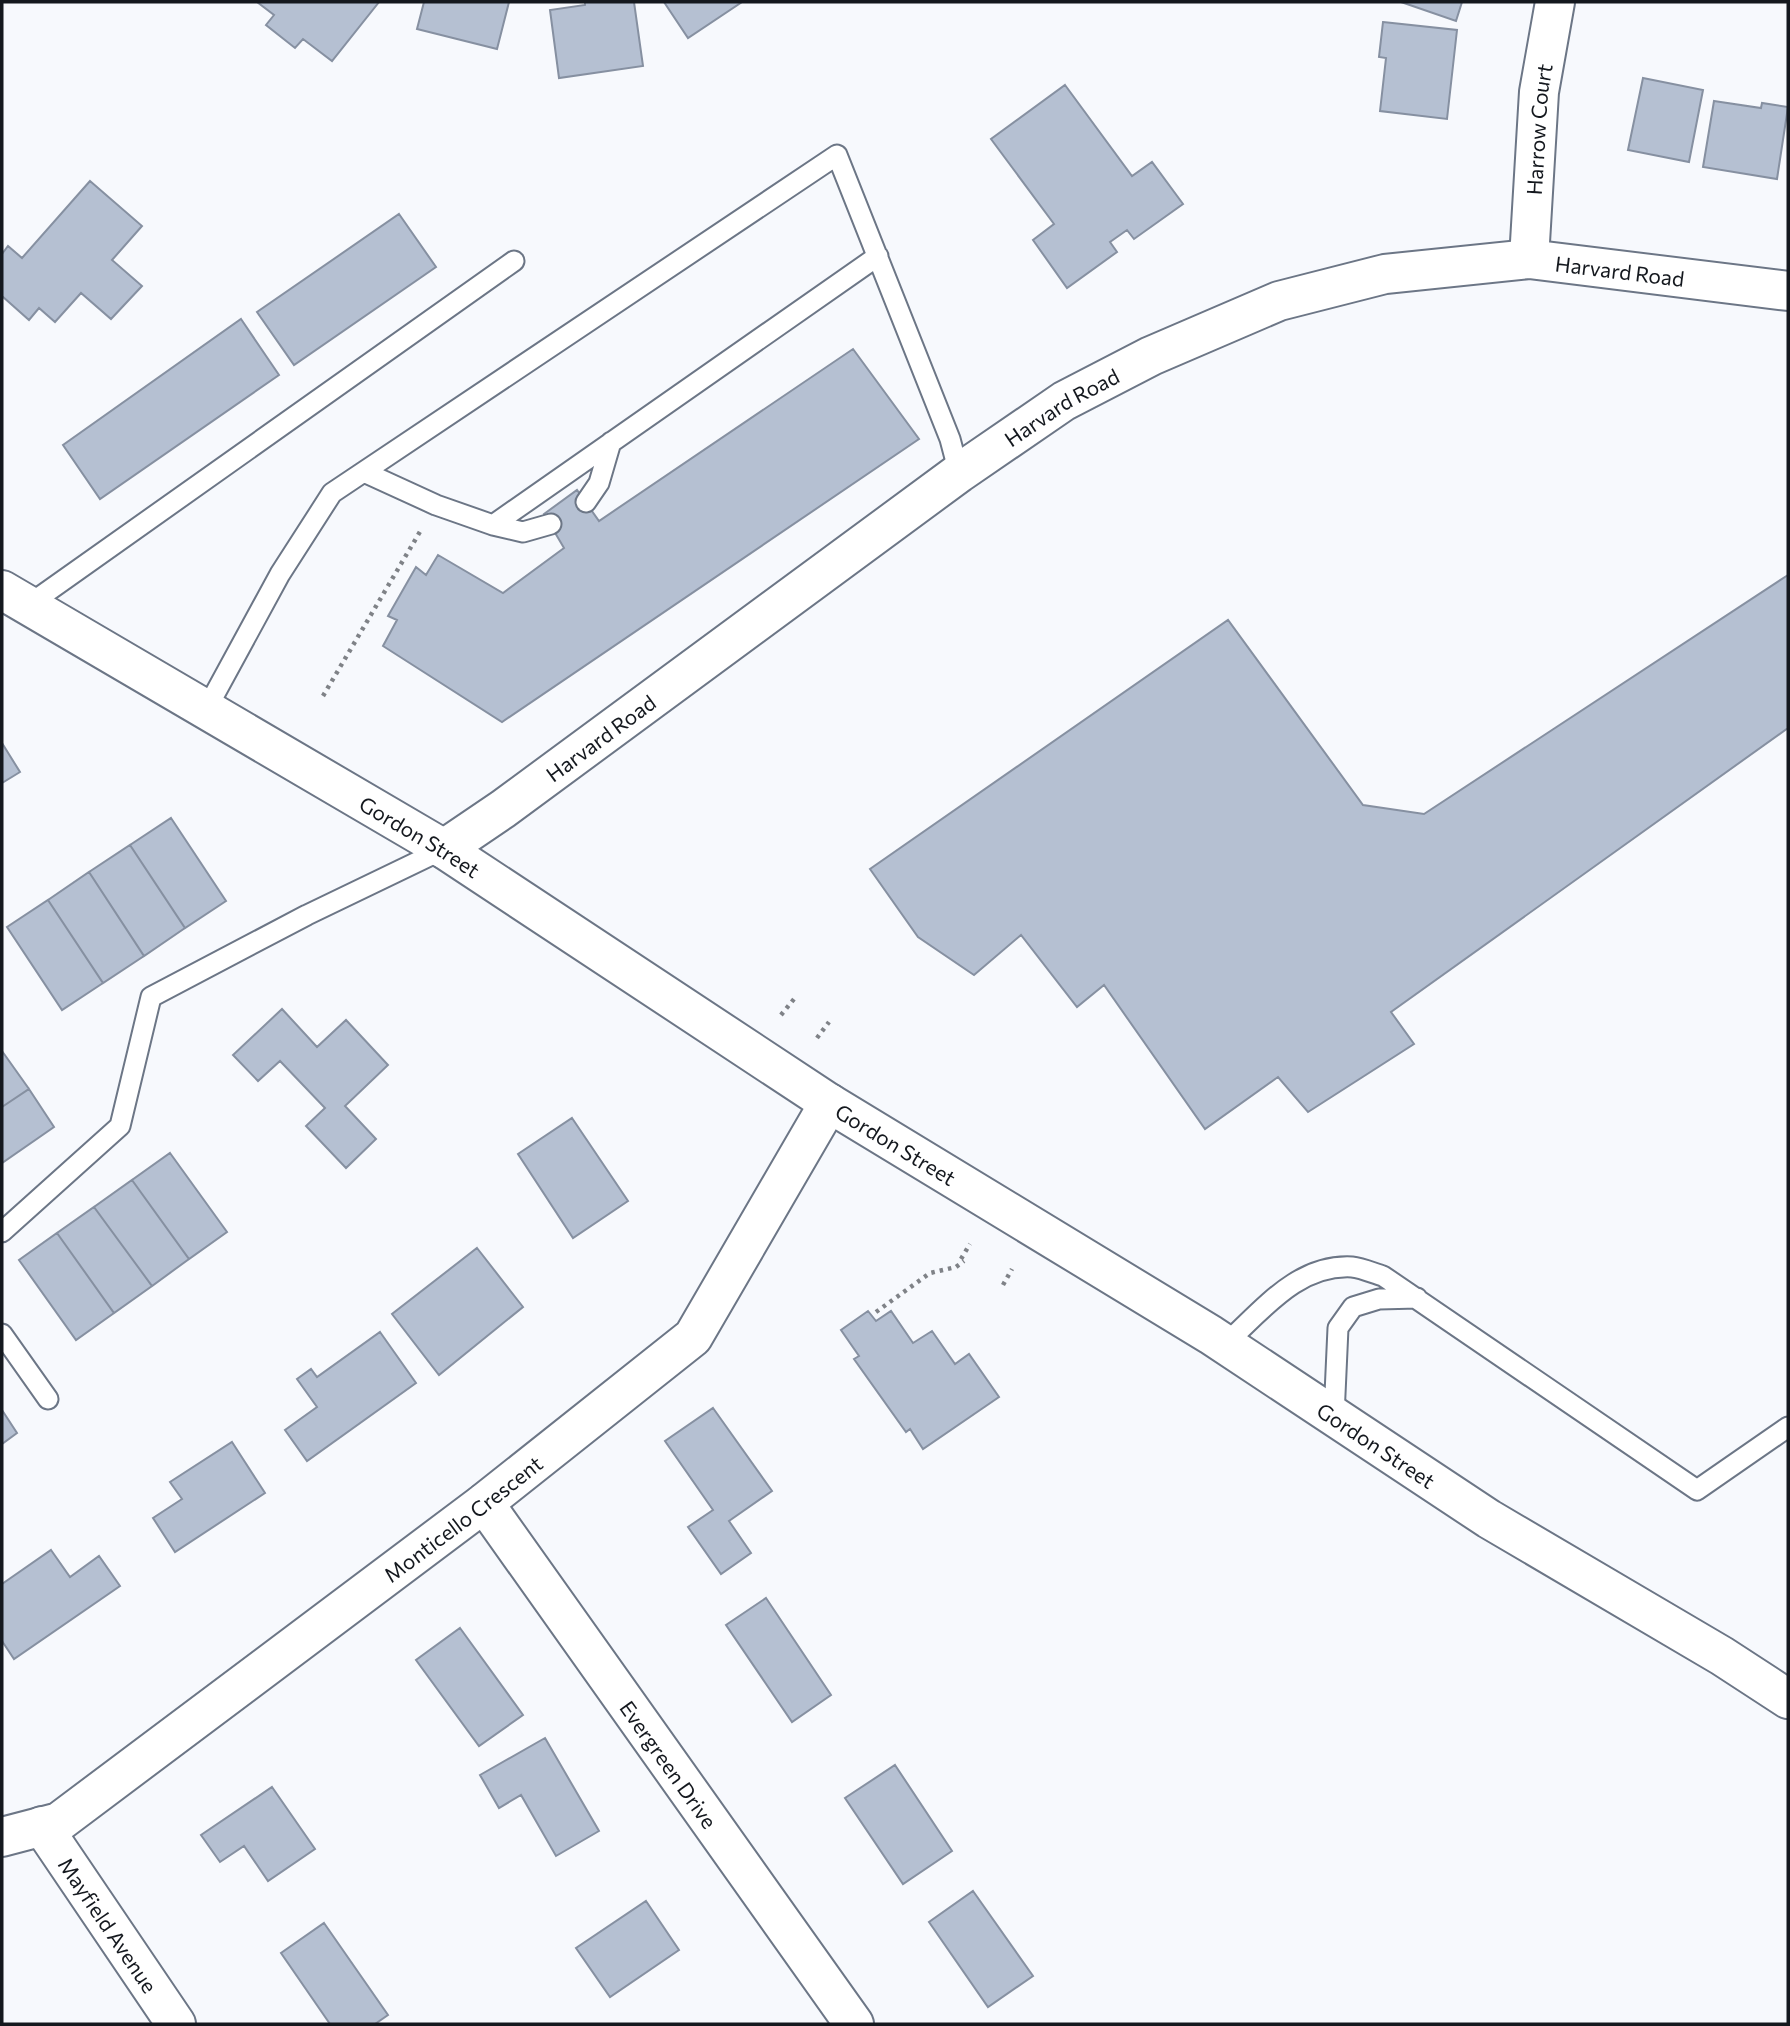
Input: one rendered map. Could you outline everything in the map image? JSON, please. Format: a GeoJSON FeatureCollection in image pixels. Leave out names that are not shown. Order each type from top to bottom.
{"type":"FeatureCollection","features":[{"type":"Feature","properties":{"kind":"street","name":"Harrow Court"},"geometry":{"type":"LineString","coordinates":[[1529,259],[1539,92],[1555,2]]}},
{"type":"Feature","properties":{"kind":"street","name":"Harvard Road"},"geometry":{"type":"LineString","coordinates":[[444,849],[503,809],[959,473],[1064,401],[1151,356],[1279,301],[1385,274],[1529,259],[1788,291]]}},
{"type":"Feature","properties":{"kind":"street","name":"Gordon Street"},"geometry":{"type":"LineString","coordinates":[[14,598],[444,849],[829,1102],[1225,1344],[1489,1519],[1722,1656],[1788,1699]]}},
{"type":"Feature","properties":{"kind":"street","name":"Monticello Crescent"},"geometry":{"type":"LineString","coordinates":[[2,1837],[59,1822],[484,1503],[693,1337],[829,1102]]}},
{"type":"Feature","properties":{"kind":"street","name":"Evergreen Drive"},"geometry":{"type":"LineString","coordinates":[[484,1503],[854,2024]]}},
{"type":"Feature","properties":{"kind":"street","name":"Mayfield Avenue"},"geometry":{"type":"LineString","coordinates":[[42,1826],[176,2024]]}},
{"type":"Feature","properties":{"kind":"lane"},"geometry":{"type":"LineString","coordinates":[[206,710],[280,574],[332,493],[837,155],[950,439],[959,473]]}},
{"type":"Feature","properties":{"kind":"lane"},"geometry":{"type":"LineString","coordinates":[[493,525],[878,256]]}},
{"type":"Feature","properties":{"kind":"lane"},"geometry":{"type":"LineString","coordinates":[[14,598],[514,261]]}},
{"type":"Feature","properties":{"kind":"lane"},"geometry":{"type":"LineString","coordinates":[[586,502],[606,465],[611,442]]}},
{"type":"Feature","properties":{"kind":"lane"},"geometry":{"type":"LineString","coordinates":[[363,472],[436,505],[493,525],[523,532],[551,524]]}},
{"type":"Feature","properties":{"kind":"lane"},"geometry":{"type":"LineString","coordinates":[[2,1232],[120,1126],[151,997],[307,915],[444,849]]}},
{"type":"Feature","properties":{"kind":"lane"},"geometry":{"type":"LineString","coordinates":[[1225,1344],[1301,1278],[1322,1270],[1353,1267],[1383,1276],[1417,1298],[1697,1490],[1788,1427]]}},
{"type":"Feature","properties":{"kind":"lane"},"geometry":{"type":"LineString","coordinates":[[1334,1416],[1338,1328],[1353,1307],[1379,1299],[1417,1298]]}},
{"type":"Feature","properties":{"kind":"lane"},"geometry":{"type":"LineString","coordinates":[[2,1334],[48,1399]]}},
{"type":"Feature","properties":{"kind":"path"},"geometry":{"type":"LineString","coordinates":[[323,696],[436,505]]}},
{"type":"Feature","properties":{"kind":"path"},"geometry":{"type":"LineString","coordinates":[[782,1014],[794,999]]}},
{"type":"Feature","properties":{"kind":"path"},"geometry":{"type":"LineString","coordinates":[[817,1038],[829,1022]]}},
{"type":"Feature","properties":{"kind":"path"},"geometry":{"type":"LineString","coordinates":[[876,1311],[930,1273],[956,1267],[963,1260],[970,1244]]}},
{"type":"Feature","properties":{"kind":"path"},"geometry":{"type":"LineString","coordinates":[[1003,1285],[1012,1269]]}},
{"type":"Feature","properties":{"kind":"building"},"geometry":{"type":"Polygon","coordinates":[[[257,2],[379,2],[332,61],[303,39],[295,48],[266,25],[274,15],[257,2]]]}},
{"type":"Feature","properties":{"kind":"building"},"geometry":{"type":"Polygon","coordinates":[[[424,2],[509,2],[497,49],[417,29],[424,2]]]}},
{"type":"Feature","properties":{"kind":"building"},"geometry":{"type":"Polygon","coordinates":[[[585,2],[634,2],[643,66],[559,78],[550,10],[585,5],[585,2]]]}},
{"type":"Feature","properties":{"kind":"building"},"geometry":{"type":"Polygon","coordinates":[[[664,2],[742,2],[688,38],[664,2]]]}},
{"type":"Feature","properties":{"kind":"building"},"geometry":{"type":"Polygon","coordinates":[[[1401,2],[1462,2],[1456,21],[1401,2]]]}},
{"type":"Feature","properties":{"kind":"building"},"geometry":{"type":"Polygon","coordinates":[[[1383,22],[1457,30],[1447,119],[1380,111],[1386,58],[1379,57],[1383,22]]]}},
{"type":"Feature","properties":{"kind":"building"},"geometry":{"type":"Polygon","coordinates":[[[1643,78],[1703,90],[1689,162],[1628,150],[1643,78]]]}},
{"type":"Feature","properties":{"kind":"building"},"geometry":{"type":"Polygon","coordinates":[[[1065,85],[1132,176],[1152,162],[1183,204],[1134,239],[1127,230],[1110,242],[1117,252],[1067,288],[1033,240],[1054,224],[991,139],[1065,85]]]}},
{"type":"Feature","properties":{"kind":"building"},"geometry":{"type":"Polygon","coordinates":[[[1714,101],[1761,108],[1762,103],[1788,107],[1777,179],[1703,167],[1714,101]]]}},
{"type":"Feature","properties":{"kind":"building"},"geometry":{"type":"Polygon","coordinates":[[[90,181],[142,226],[112,260],[142,286],[111,319],[81,293],[55,322],[39,308],[29,320],[2,296],[2,254],[8,246],[22,258],[90,181]]]}},
{"type":"Feature","properties":{"kind":"building"},"geometry":{"type":"Polygon","coordinates":[[[399,214],[436,267],[294,365],[257,312],[399,214]]]}},
{"type":"Feature","properties":{"kind":"building"},"geometry":{"type":"Polygon","coordinates":[[[241,319],[279,375],[100,499],[63,445],[241,319]]]}},
{"type":"Feature","properties":{"kind":"building"},"geometry":{"type":"Polygon","coordinates":[[[853,349],[919,439],[502,722],[383,646],[397,620],[388,616],[416,567],[426,575],[438,555],[503,593],[564,548],[544,514],[577,490],[599,521],[853,349]]]}},
{"type":"Feature","properties":{"kind":"building"},"geometry":{"type":"Polygon","coordinates":[[[1788,575],[1788,728],[1391,1012],[1414,1044],[1308,1112],[1278,1077],[1205,1129],[1104,985],[1077,1007],[1021,935],[974,975],[918,937],[870,869],[1228,620],[1363,805],[1424,814],[1788,575]]]}},
{"type":"Feature","properties":{"kind":"building"},"geometry":{"type":"Polygon","coordinates":[[[2,743],[20,772],[2,783],[2,743]]]}},
{"type":"Feature","properties":{"kind":"building"},"geometry":{"type":"Polygon","coordinates":[[[171,818],[226,901],[185,928],[130,845],[171,818]]]}},
{"type":"Feature","properties":{"kind":"building"},"geometry":{"type":"Polygon","coordinates":[[[130,845],[185,928],[144,956],[89,872],[130,845]]]}},
{"type":"Feature","properties":{"kind":"building"},"geometry":{"type":"Polygon","coordinates":[[[89,872],[144,956],[103,983],[48,900],[89,872]]]}},
{"type":"Feature","properties":{"kind":"building"},"geometry":{"type":"Polygon","coordinates":[[[48,900],[103,983],[62,1010],[7,927],[48,900]]]}},
{"type":"Feature","properties":{"kind":"building"},"geometry":{"type":"Polygon","coordinates":[[[282,1009],[317,1047],[346,1020],[388,1065],[345,1106],[376,1139],[346,1168],[306,1126],[325,1108],[280,1061],[258,1081],[233,1055],[282,1009]]]}},
{"type":"Feature","properties":{"kind":"building"},"geometry":{"type":"Polygon","coordinates":[[[2,1051],[29,1089],[2,1107],[2,1051]]]}},
{"type":"Feature","properties":{"kind":"building"},"geometry":{"type":"Polygon","coordinates":[[[29,1089],[54,1127],[2,1163],[2,1107],[29,1089]]]}},
{"type":"Feature","properties":{"kind":"building"},"geometry":{"type":"Polygon","coordinates":[[[572,1118],[628,1201],[573,1238],[518,1154],[572,1118]]]}},
{"type":"Feature","properties":{"kind":"building"},"geometry":{"type":"Polygon","coordinates":[[[170,1153],[227,1232],[189,1259],[132,1180],[170,1153]]]}},
{"type":"Feature","properties":{"kind":"building"},"geometry":{"type":"Polygon","coordinates":[[[132,1180],[189,1259],[152,1286],[94,1207],[132,1180]]]}},
{"type":"Feature","properties":{"kind":"building"},"geometry":{"type":"Polygon","coordinates":[[[94,1207],[152,1286],[114,1313],[57,1233],[94,1207]]]}},
{"type":"Feature","properties":{"kind":"building"},"geometry":{"type":"Polygon","coordinates":[[[57,1233],[114,1313],[76,1340],[19,1260],[57,1233]]]}},
{"type":"Feature","properties":{"kind":"building"},"geometry":{"type":"Polygon","coordinates":[[[477,1248],[523,1307],[439,1375],[392,1314],[477,1248]]]}},
{"type":"Feature","properties":{"kind":"building"},"geometry":{"type":"Polygon","coordinates":[[[868,1311],[876,1321],[891,1311],[913,1343],[932,1331],[955,1364],[969,1354],[999,1397],[923,1449],[910,1429],[906,1432],[854,1359],[859,1356],[841,1330],[868,1311]]]}},
{"type":"Feature","properties":{"kind":"building"},"geometry":{"type":"Polygon","coordinates":[[[380,1332],[416,1383],[307,1461],[285,1430],[317,1407],[297,1379],[311,1369],[317,1377],[380,1332]]]}},
{"type":"Feature","properties":{"kind":"building"},"geometry":{"type":"Polygon","coordinates":[[[713,1408],[772,1491],[729,1521],[751,1553],[721,1574],[688,1527],[713,1510],[665,1441],[713,1408]]]}},
{"type":"Feature","properties":{"kind":"building"},"geometry":{"type":"Polygon","coordinates":[[[2,1410],[17,1433],[2,1444],[2,1410]]]}},
{"type":"Feature","properties":{"kind":"building"},"geometry":{"type":"Polygon","coordinates":[[[232,1442],[265,1493],[175,1552],[153,1518],[182,1499],[170,1482],[232,1442]]]}},
{"type":"Feature","properties":{"kind":"building"},"geometry":{"type":"Polygon","coordinates":[[[51,1550],[70,1577],[99,1556],[120,1586],[14,1659],[2,1641],[2,1584],[51,1550]]]}},
{"type":"Feature","properties":{"kind":"building"},"geometry":{"type":"Polygon","coordinates":[[[766,1598],[831,1695],[792,1722],[726,1625],[766,1598]]]}},
{"type":"Feature","properties":{"kind":"building"},"geometry":{"type":"Polygon","coordinates":[[[460,1628],[523,1715],[479,1746],[416,1660],[460,1628]]]}},
{"type":"Feature","properties":{"kind":"building"},"geometry":{"type":"Polygon","coordinates":[[[545,1738],[599,1831],[556,1856],[521,1795],[499,1808],[480,1775],[545,1738]]]}},
{"type":"Feature","properties":{"kind":"building"},"geometry":{"type":"Polygon","coordinates":[[[895,1765],[952,1851],[903,1884],[845,1798],[895,1765]]]}},
{"type":"Feature","properties":{"kind":"building"},"geometry":{"type":"Polygon","coordinates":[[[272,1787],[315,1849],[268,1881],[244,1846],[220,1862],[201,1835],[272,1787]]]}},
{"type":"Feature","properties":{"kind":"building"},"geometry":{"type":"Polygon","coordinates":[[[973,1891],[1033,1976],[988,2007],[929,1922],[973,1891]]]}},
{"type":"Feature","properties":{"kind":"building"},"geometry":{"type":"Polygon","coordinates":[[[646,1901],[679,1950],[610,1997],[576,1948],[646,1901]]]}},
{"type":"Feature","properties":{"kind":"building"},"geometry":{"type":"Polygon","coordinates":[[[324,1923],[388,2015],[375,2024],[330,2024],[281,1953],[324,1923]]]}}]}
